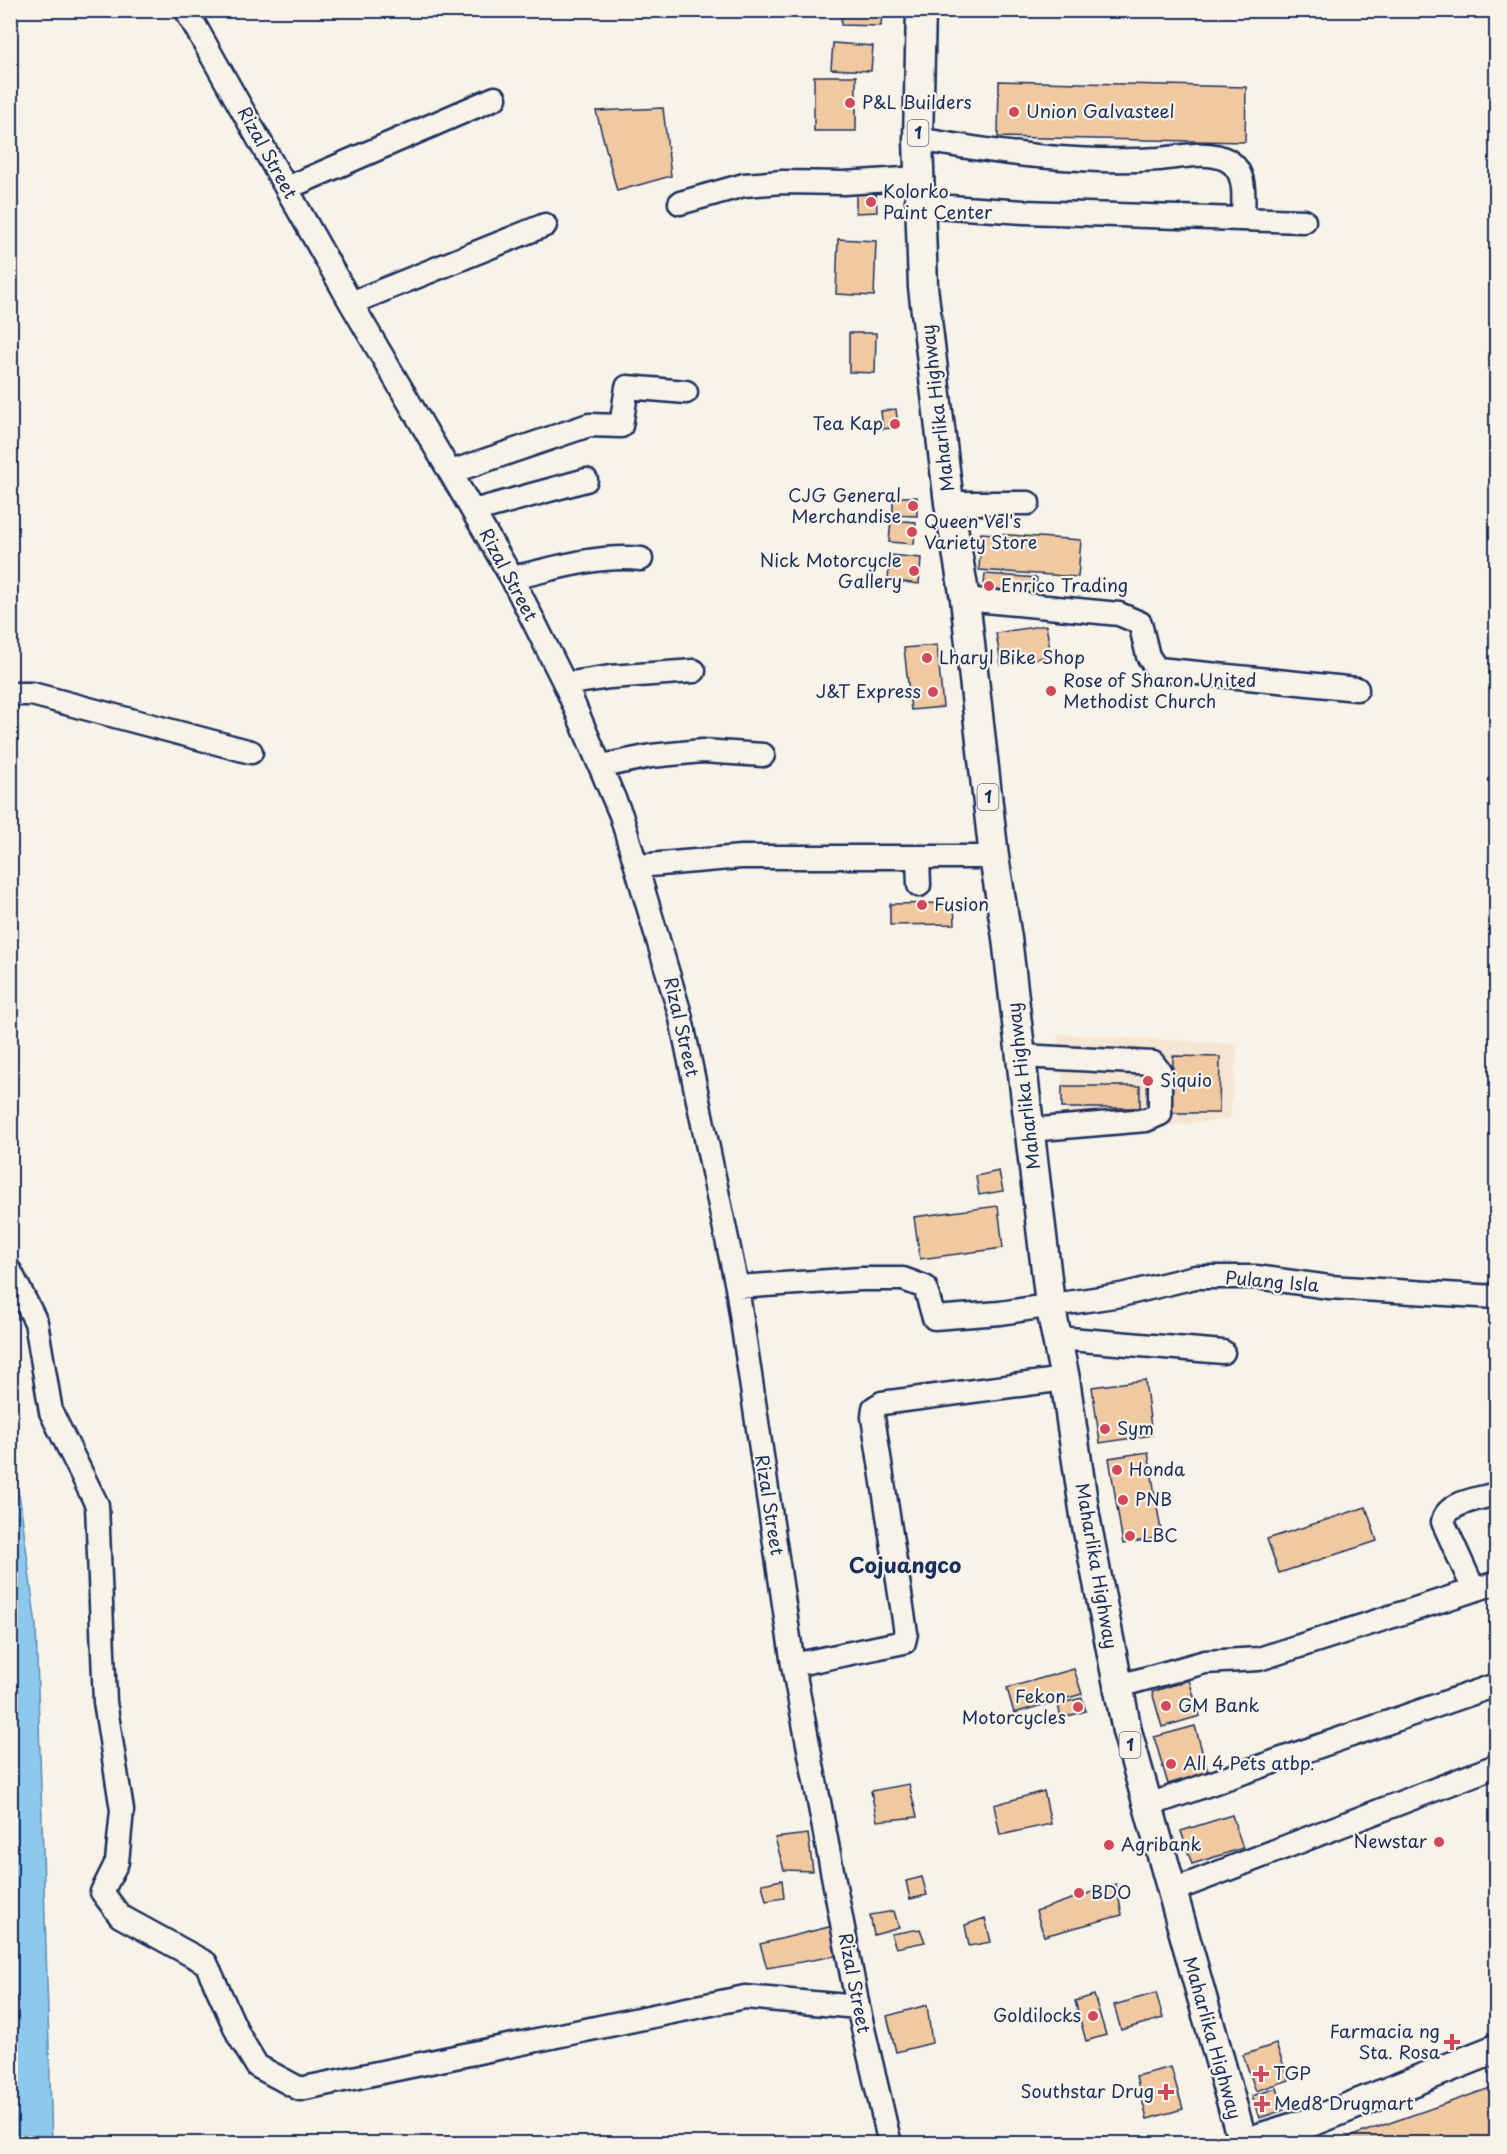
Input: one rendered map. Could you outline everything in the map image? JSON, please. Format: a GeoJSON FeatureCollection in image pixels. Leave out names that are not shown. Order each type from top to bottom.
{"type":"FeatureCollection","features":[{"type":"Feature","properties":{"kind":"main road","name":"Maharlika Highway"},"geometry":{"type":"LineString","coordinates":[[921,10],[918,139],[923,287],[949,503],[965,599],[994,857],[1021,1056],[1050,1304],[1065,1379],[1085,1516],[1126,1731],[1242,2143]]}},
{"type":"Feature","properties":{"kind":"main road"},"geometry":{"type":"LineString","coordinates":[[1242,2143],[1314,2121],[1497,2049]]}},
{"type":"Feature","properties":{"kind":"street","name":"Rizal Street"},"geometry":{"type":"LineString","coordinates":[[186,10],[351,303],[512,578],[565,684],[602,766],[638,866],[680,1014],[737,1287],[793,1665],[858,2007],[890,2144]]}},
{"type":"Feature","properties":{"kind":"street"},"geometry":{"type":"LineString","coordinates":[[286,188],[495,98]]}},
{"type":"Feature","properties":{"kind":"street"},"geometry":{"type":"LineString","coordinates":[[918,139],[1016,155],[1123,161],[1210,155],[1228,161],[1243,178],[1243,219]]}},
{"type":"Feature","properties":{"kind":"street"},"geometry":{"type":"LineString","coordinates":[[680,202],[744,185],[783,182],[844,183],[919,191],[1024,212],[1305,221]]}},
{"type":"Feature","properties":{"kind":"street"},"geometry":{"type":"LineString","coordinates":[[351,303],[545,225]]}},
{"type":"Feature","properties":{"kind":"street"},"geometry":{"type":"LineString","coordinates":[[451,472],[589,425],[621,426],[627,387],[686,392]]}},
{"type":"Feature","properties":{"kind":"street"},"geometry":{"type":"LineString","coordinates":[[473,511],[586,480]]}},
{"type":"Feature","properties":{"kind":"street"},"geometry":{"type":"LineString","coordinates":[[949,503],[1028,503]]}},
{"type":"Feature","properties":{"kind":"street"},"geometry":{"type":"LineString","coordinates":[[512,578],[574,564],[626,558],[641,560]]}},
{"type":"Feature","properties":{"kind":"street"},"geometry":{"type":"LineString","coordinates":[[965,599],[1119,614],[1140,623],[1148,656],[1156,668],[1357,689]]}},
{"type":"Feature","properties":{"kind":"street"},"geometry":{"type":"LineString","coordinates":[[565,684],[620,676],[694,671]]}},
{"type":"Feature","properties":{"kind":"street"},"geometry":{"type":"LineString","coordinates":[[10,694],[32,694],[251,752]]}},
{"type":"Feature","properties":{"kind":"street"},"geometry":{"type":"LineString","coordinates":[[602,766],[651,756],[702,751],[764,755]]}},
{"type":"Feature","properties":{"kind":"street"},"geometry":{"type":"LineString","coordinates":[[638,866],[741,857],[994,857]]}},
{"type":"Feature","properties":{"kind":"street"},"geometry":{"type":"LineString","coordinates":[[918,858],[919,885]]}},
{"type":"Feature","properties":{"kind":"street"},"geometry":{"type":"LineString","coordinates":[[1021,1056],[1153,1063],[1160,1072],[1160,1114],[1146,1120],[1029,1130]]}},
{"type":"Feature","properties":{"kind":"street"},"geometry":{"type":"LineString","coordinates":[[10,1271],[36,1322],[51,1412],[97,1505],[105,1701],[122,1810],[117,1862],[102,1892],[120,1916],[206,1963],[239,2036],[257,2066],[300,2089],[745,1997],[858,2007]]}},
{"type":"Feature","properties":{"kind":"street","name":"Pulang Isla"},"geometry":{"type":"LineString","coordinates":[[737,1287],[861,1279],[903,1279],[925,1287],[934,1317],[1000,1313],[1121,1295],[1195,1277],[1256,1277],[1329,1287],[1497,1297]]}},
{"type":"Feature","properties":{"kind":"street"},"geometry":{"type":"LineString","coordinates":[[1058,1338],[1224,1352]]}},
{"type":"Feature","properties":{"kind":"street"},"geometry":{"type":"LineString","coordinates":[[793,1665],[904,1642],[906,1633],[873,1417],[874,1408],[882,1403],[1065,1379]]}},
{"type":"Feature","properties":{"kind":"street"},"geometry":{"type":"LineString","coordinates":[[1474,1590],[1443,1522],[1444,1514],[1451,1508],[1497,1494]]}},
{"type":"Feature","properties":{"kind":"street"},"geometry":{"type":"LineString","coordinates":[[1119,1686],[1205,1662],[1259,1659],[1497,1583]]}},
{"type":"Feature","properties":{"kind":"street"},"geometry":{"type":"LineString","coordinates":[[1146,1806],[1497,1685]]}},
{"type":"Feature","properties":{"kind":"street"},"geometry":{"type":"LineString","coordinates":[[1171,1891],[1497,1766]]}},
{"type":"Feature","properties":{"kind":"shaded area","name":"Siquio"},"geometry":{"type":"Polygon","coordinates":[[[1058,1034],[1238,1044],[1230,1119],[1067,1137],[1058,1034]]]}},
{"type":"Feature","properties":{"kind":"water"},"geometry":{"type":"Polygon","coordinates":[[[11,1467],[20,1500],[36,1626],[52,2143],[11,2143],[11,1467]]]}},
{"type":"Feature","properties":{"kind":"building"},"geometry":{"type":"Polygon","coordinates":[[[842,10],[882,10],[881,26],[841,25],[842,10]]]}},
{"type":"Feature","properties":{"kind":"building"},"geometry":{"type":"Polygon","coordinates":[[[833,43],[873,46],[871,71],[831,69],[833,43]]]}},
{"type":"Feature","properties":{"kind":"building"},"geometry":{"type":"Polygon","coordinates":[[[814,76],[856,76],[856,131],[814,131],[814,76]]]}},
{"type":"Feature","properties":{"kind":"building"},"geometry":{"type":"Polygon","coordinates":[[[999,81],[1246,87],[1245,142],[998,137],[999,81]]]}},
{"type":"Feature","properties":{"kind":"building"},"geometry":{"type":"Polygon","coordinates":[[[663,108],[671,176],[617,191],[596,111],[663,108]]]}},
{"type":"Feature","properties":{"kind":"building"},"geometry":{"type":"Polygon","coordinates":[[[856,193],[876,193],[877,212],[856,213],[856,193]]]}},
{"type":"Feature","properties":{"kind":"building"},"geometry":{"type":"Polygon","coordinates":[[[838,239],[876,241],[874,296],[836,294],[838,239]]]}},
{"type":"Feature","properties":{"kind":"building"},"geometry":{"type":"Polygon","coordinates":[[[849,333],[876,333],[875,373],[849,372],[849,333]]]}},
{"type":"Feature","properties":{"kind":"building"},"geometry":{"type":"Polygon","coordinates":[[[896,409],[898,427],[883,429],[881,411],[896,409]]]}},
{"type":"Feature","properties":{"kind":"building"},"geometry":{"type":"Polygon","coordinates":[[[893,497],[917,497],[917,516],[893,515],[893,497]]]}},
{"type":"Feature","properties":{"kind":"building"},"geometry":{"type":"Polygon","coordinates":[[[891,520],[916,522],[914,544],[889,542],[891,520]]]}},
{"type":"Feature","properties":{"kind":"building"},"geometry":{"type":"Polygon","coordinates":[[[981,533],[1081,540],[1078,577],[979,570],[981,533]]]}},
{"type":"Feature","properties":{"kind":"building"},"geometry":{"type":"Polygon","coordinates":[[[890,555],[921,558],[919,584],[888,580],[890,555]]]}},
{"type":"Feature","properties":{"kind":"building"},"geometry":{"type":"Polygon","coordinates":[[[985,574],[1037,578],[1035,600],[983,596],[985,574]]]}},
{"type":"Feature","properties":{"kind":"building"},"geometry":{"type":"Polygon","coordinates":[[[1046,625],[1051,656],[1001,665],[996,633],[1046,625]]]}},
{"type":"Feature","properties":{"kind":"building"},"geometry":{"type":"Polygon","coordinates":[[[937,645],[943,707],[911,710],[904,648],[937,645]]]}},
{"type":"Feature","properties":{"kind":"building"},"geometry":{"type":"Polygon","coordinates":[[[954,903],[955,924],[890,925],[890,904],[954,903]]]}},
{"type":"Feature","properties":{"kind":"building"},"geometry":{"type":"Polygon","coordinates":[[[1173,1056],[1220,1057],[1219,1113],[1172,1113],[1173,1056]]]}},
{"type":"Feature","properties":{"kind":"building"},"geometry":{"type":"Polygon","coordinates":[[[1062,1086],[1140,1086],[1140,1108],[1062,1108],[1062,1086]]]}},
{"type":"Feature","properties":{"kind":"building"},"geometry":{"type":"Polygon","coordinates":[[[999,1171],[1003,1191],[979,1195],[976,1176],[999,1171]]]}},
{"type":"Feature","properties":{"kind":"building"},"geometry":{"type":"Polygon","coordinates":[[[998,1206],[1003,1248],[920,1259],[914,1217],[998,1206]]]}},
{"type":"Feature","properties":{"kind":"building"},"geometry":{"type":"Polygon","coordinates":[[[1145,1380],[1152,1435],[1100,1443],[1092,1387],[1145,1380]]]}},
{"type":"Feature","properties":{"kind":"building"},"geometry":{"type":"Polygon","coordinates":[[[1148,1452],[1162,1537],[1123,1544],[1109,1458],[1148,1452]]]}},
{"type":"Feature","properties":{"kind":"building"},"geometry":{"type":"Polygon","coordinates":[[[1366,1507],[1377,1541],[1279,1573],[1267,1539],[1366,1507]]]}},
{"type":"Feature","properties":{"kind":"building"},"geometry":{"type":"Polygon","coordinates":[[[1074,1669],[1082,1694],[1014,1713],[1007,1688],[1074,1669]]]}},
{"type":"Feature","properties":{"kind":"building"},"geometry":{"type":"Polygon","coordinates":[[[1189,1680],[1200,1716],[1162,1727],[1152,1692],[1189,1680]]]}},
{"type":"Feature","properties":{"kind":"building"},"geometry":{"type":"Polygon","coordinates":[[[1082,1698],[1086,1711],[1061,1718],[1058,1704],[1082,1698]]]}},
{"type":"Feature","properties":{"kind":"building"},"geometry":{"type":"Polygon","coordinates":[[[1195,1726],[1208,1772],[1168,1784],[1154,1737],[1195,1726]]]}},
{"type":"Feature","properties":{"kind":"building"},"geometry":{"type":"Polygon","coordinates":[[[909,1784],[917,1817],[877,1821],[871,1791],[909,1784]]]}},
{"type":"Feature","properties":{"kind":"building"},"geometry":{"type":"Polygon","coordinates":[[[1044,1791],[1051,1824],[1000,1835],[994,1805],[1044,1791]]]}},
{"type":"Feature","properties":{"kind":"building"},"geometry":{"type":"Polygon","coordinates":[[[1232,1815],[1243,1848],[1192,1864],[1181,1831],[1232,1815]]]}},
{"type":"Feature","properties":{"kind":"building"},"geometry":{"type":"Polygon","coordinates":[[[808,1834],[813,1871],[784,1870],[775,1838],[808,1834]]]}},
{"type":"Feature","properties":{"kind":"building"},"geometry":{"type":"Polygon","coordinates":[[[922,1877],[927,1895],[910,1899],[906,1881],[922,1877]]]}},
{"type":"Feature","properties":{"kind":"building"},"geometry":{"type":"Polygon","coordinates":[[[782,1880],[784,1898],[766,1901],[762,1884],[782,1880]]]}},
{"type":"Feature","properties":{"kind":"building"},"geometry":{"type":"Polygon","coordinates":[[[1116,1884],[1122,1915],[1044,1936],[1036,1911],[1116,1884]]]}},
{"type":"Feature","properties":{"kind":"building"},"geometry":{"type":"Polygon","coordinates":[[[894,1911],[899,1928],[874,1935],[870,1915],[894,1911]]]}},
{"type":"Feature","properties":{"kind":"building"},"geometry":{"type":"Polygon","coordinates":[[[985,1918],[991,1942],[969,1946],[965,1925],[985,1918]]]}},
{"type":"Feature","properties":{"kind":"building"},"geometry":{"type":"Polygon","coordinates":[[[833,1926],[841,1955],[767,1968],[760,1944],[833,1926]]]}},
{"type":"Feature","properties":{"kind":"building"},"geometry":{"type":"Polygon","coordinates":[[[920,1929],[925,1942],[896,1948],[891,1934],[920,1929]]]}},
{"type":"Feature","properties":{"kind":"building"},"geometry":{"type":"Polygon","coordinates":[[[1156,1993],[1163,2018],[1121,2030],[1114,2005],[1156,1993]]]}},
{"type":"Feature","properties":{"kind":"building"},"geometry":{"type":"Polygon","coordinates":[[[1094,1995],[1106,2035],[1086,2041],[1075,2001],[1094,1995]]]}},
{"type":"Feature","properties":{"kind":"building"},"geometry":{"type":"Polygon","coordinates":[[[927,2005],[932,2043],[896,2052],[887,2016],[927,2005]]]}},
{"type":"Feature","properties":{"kind":"building"},"geometry":{"type":"Polygon","coordinates":[[[1276,2044],[1289,2080],[1256,2091],[1243,2055],[1276,2044]]]}},
{"type":"Feature","properties":{"kind":"building"},"geometry":{"type":"Polygon","coordinates":[[[1171,2067],[1183,2109],[1147,2119],[1136,2076],[1171,2067]]]}},
{"type":"Feature","properties":{"kind":"building"},"geometry":{"type":"Polygon","coordinates":[[[1496,2086],[1496,2144],[1329,2144],[1496,2086]]]}},
{"type":"Feature","properties":{"kind":"building"},"geometry":{"type":"Polygon","coordinates":[[[1277,2088],[1284,2110],[1259,2118],[1252,2096],[1277,2088]]]}},
{"type":"Feature","properties":{"kind":"place","name":"P&L Builders"},"geometry":{"type":"Point","coordinates":[850,103]}},
{"type":"Feature","properties":{"kind":"place","name":"Union Galvasteel"},"geometry":{"type":"Point","coordinates":[1014,112]}},
{"type":"Feature","properties":{"kind":"place","name":"Kolorko Paint Center"},"geometry":{"type":"Point","coordinates":[871,202]}},
{"type":"Feature","properties":{"kind":"place","name":"Tea Kap"},"geometry":{"type":"Point","coordinates":[895,424]}},
{"type":"Feature","properties":{"kind":"place","name":"CJG General Merchandise"},"geometry":{"type":"Point","coordinates":[913,506]}},
{"type":"Feature","properties":{"kind":"place","name":"Queen Vel's Variety Store"},"geometry":{"type":"Point","coordinates":[912,532]}},
{"type":"Feature","properties":{"kind":"place","name":"Nick Motorcycle Gallery"},"geometry":{"type":"Point","coordinates":[914,571]}},
{"type":"Feature","properties":{"kind":"place","name":"Enrico Trading"},"geometry":{"type":"Point","coordinates":[989,586]}},
{"type":"Feature","properties":{"kind":"place","name":"Lharyl Bike Shop"},"geometry":{"type":"Point","coordinates":[927,658]}},
{"type":"Feature","properties":{"kind":"place","name":"Rose of Sharon United Methodist Church"},"geometry":{"type":"Point","coordinates":[1051,691]}},
{"type":"Feature","properties":{"kind":"place","name":"J&T Express"},"geometry":{"type":"Point","coordinates":[933,692]}},
{"type":"Feature","properties":{"kind":"place","name":"Fusion"},"geometry":{"type":"Point","coordinates":[922,905]}},
{"type":"Feature","properties":{"kind":"place","name":"Siquio"},"geometry":{"type":"Point","coordinates":[1148,1081]}},
{"type":"Feature","properties":{"kind":"place","name":"Sym"},"geometry":{"type":"Point","coordinates":[1105,1429]}},
{"type":"Feature","properties":{"kind":"place","name":"Honda"},"geometry":{"type":"Point","coordinates":[1117,1470]}},
{"type":"Feature","properties":{"kind":"place","name":"PNB"},"geometry":{"type":"Point","coordinates":[1123,1500]}},
{"type":"Feature","properties":{"kind":"place","name":"LBC"},"geometry":{"type":"Point","coordinates":[1130,1536]}},
{"type":"Feature","properties":{"kind":"place","name":"GM Bank"},"geometry":{"type":"Point","coordinates":[1166,1706]}},
{"type":"Feature","properties":{"kind":"place","name":"Fekon Motorcycles"},"geometry":{"type":"Point","coordinates":[1078,1707]}},
{"type":"Feature","properties":{"kind":"place","name":"All 4 Pets atbp."},"geometry":{"type":"Point","coordinates":[1171,1764]}},
{"type":"Feature","properties":{"kind":"place","name":"Newstar"},"geometry":{"type":"Point","coordinates":[1439,1842]}},
{"type":"Feature","properties":{"kind":"place","name":"Agribank"},"geometry":{"type":"Point","coordinates":[1109,1845]}},
{"type":"Feature","properties":{"kind":"place","name":"BDO"},"geometry":{"type":"Point","coordinates":[1079,1893]}},
{"type":"Feature","properties":{"kind":"place","name":"Goldilocks"},"geometry":{"type":"Point","coordinates":[1093,2016]}},
{"type":"Feature","properties":{"kind":"place","name":"Farmacia ng Sta. Rosa"},"geometry":{"type":"Point","coordinates":[1452,2042]}},
{"type":"Feature","properties":{"kind":"place","name":"TGP"},"geometry":{"type":"Point","coordinates":[1261,2074]}},
{"type":"Feature","properties":{"kind":"place","name":"Southstar Drug"},"geometry":{"type":"Point","coordinates":[1166,2092]}},
{"type":"Feature","properties":{"kind":"place","name":"Med8 Drugmart"},"geometry":{"type":"Point","coordinates":[1262,2104]}},
{"type":"Feature","properties":{"kind":"district","name":"Cojuangco"},"geometry":{"type":"Point","coordinates":[905,1566]}}]}
